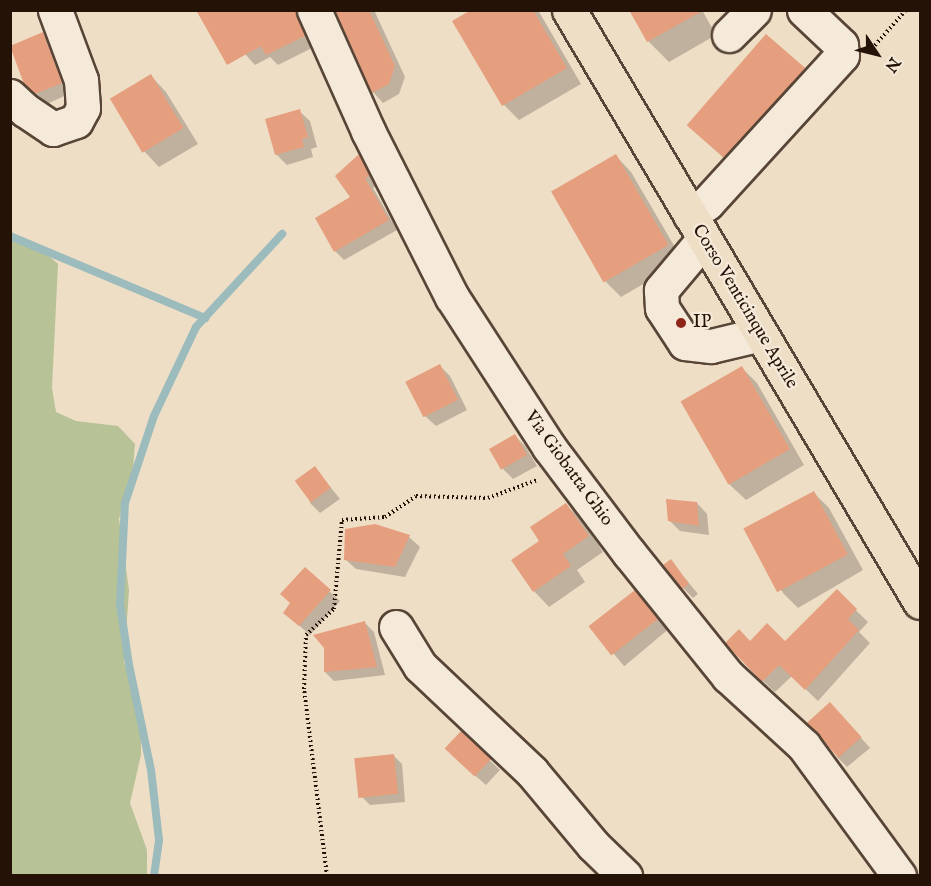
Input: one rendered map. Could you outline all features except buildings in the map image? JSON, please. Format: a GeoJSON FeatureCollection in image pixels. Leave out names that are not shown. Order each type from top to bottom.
{"type":"FeatureCollection","features":[{"type":"Feature","properties":{"kind":"main road","name":"Corso Venticinque Aprile"},"geometry":{"type":"LineString","coordinates":[[569,10],[921,602]]}},
{"type":"Feature","properties":{"kind":"street"},"geometry":{"type":"LineString","coordinates":[[10,96],[25,110],[53,129],[75,121],[83,108],[81,80],[55,10]]}},
{"type":"Feature","properties":{"kind":"street","name":"Via Giobatta Ghio"},"geometry":{"type":"LineString","coordinates":[[314,10],[368,131],[452,297],[566,469],[629,553],[728,676],[804,746],[899,876]]}},
{"type":"Feature","properties":{"kind":"street"},"geometry":{"type":"LineString","coordinates":[[729,35],[754,10]]}},
{"type":"Feature","properties":{"kind":"street"},"geometry":{"type":"LineString","coordinates":[[761,334],[711,346],[685,343],[662,308],[661,290],[697,227],[707,203],[842,55],[841,45],[804,10]]}},
{"type":"Feature","properties":{"kind":"street"},"geometry":{"type":"LineString","coordinates":[[396,627],[420,666],[532,772],[593,845],[625,876]]}},
{"type":"Feature","properties":{"kind":"path"},"geometry":{"type":"LineString","coordinates":[[327,876],[304,689],[306,635],[334,609],[342,520],[385,517],[416,496],[488,498],[566,469]]}},
{"type":"Feature","properties":{"kind":"green space"},"geometry":{"type":"Polygon","coordinates":[[[11,236],[41,249],[58,264],[52,388],[56,412],[76,421],[118,426],[135,444],[133,468],[119,519],[129,590],[124,663],[141,709],[141,755],[130,803],[147,850],[147,875],[11,875],[11,236]]]}},
{"type":"Feature","properties":{"kind":"waterway"},"geometry":{"type":"LineString","coordinates":[[154,876],[159,840],[151,770],[129,665],[120,604],[125,503],[154,416],[196,327],[282,234]]}},
{"type":"Feature","properties":{"kind":"waterway"},"geometry":{"type":"LineString","coordinates":[[10,236],[205,318]]}},
{"type":"Feature","properties":{"kind":"place","name":"IP"},"geometry":{"type":"Point","coordinates":[681,323]}}]}
